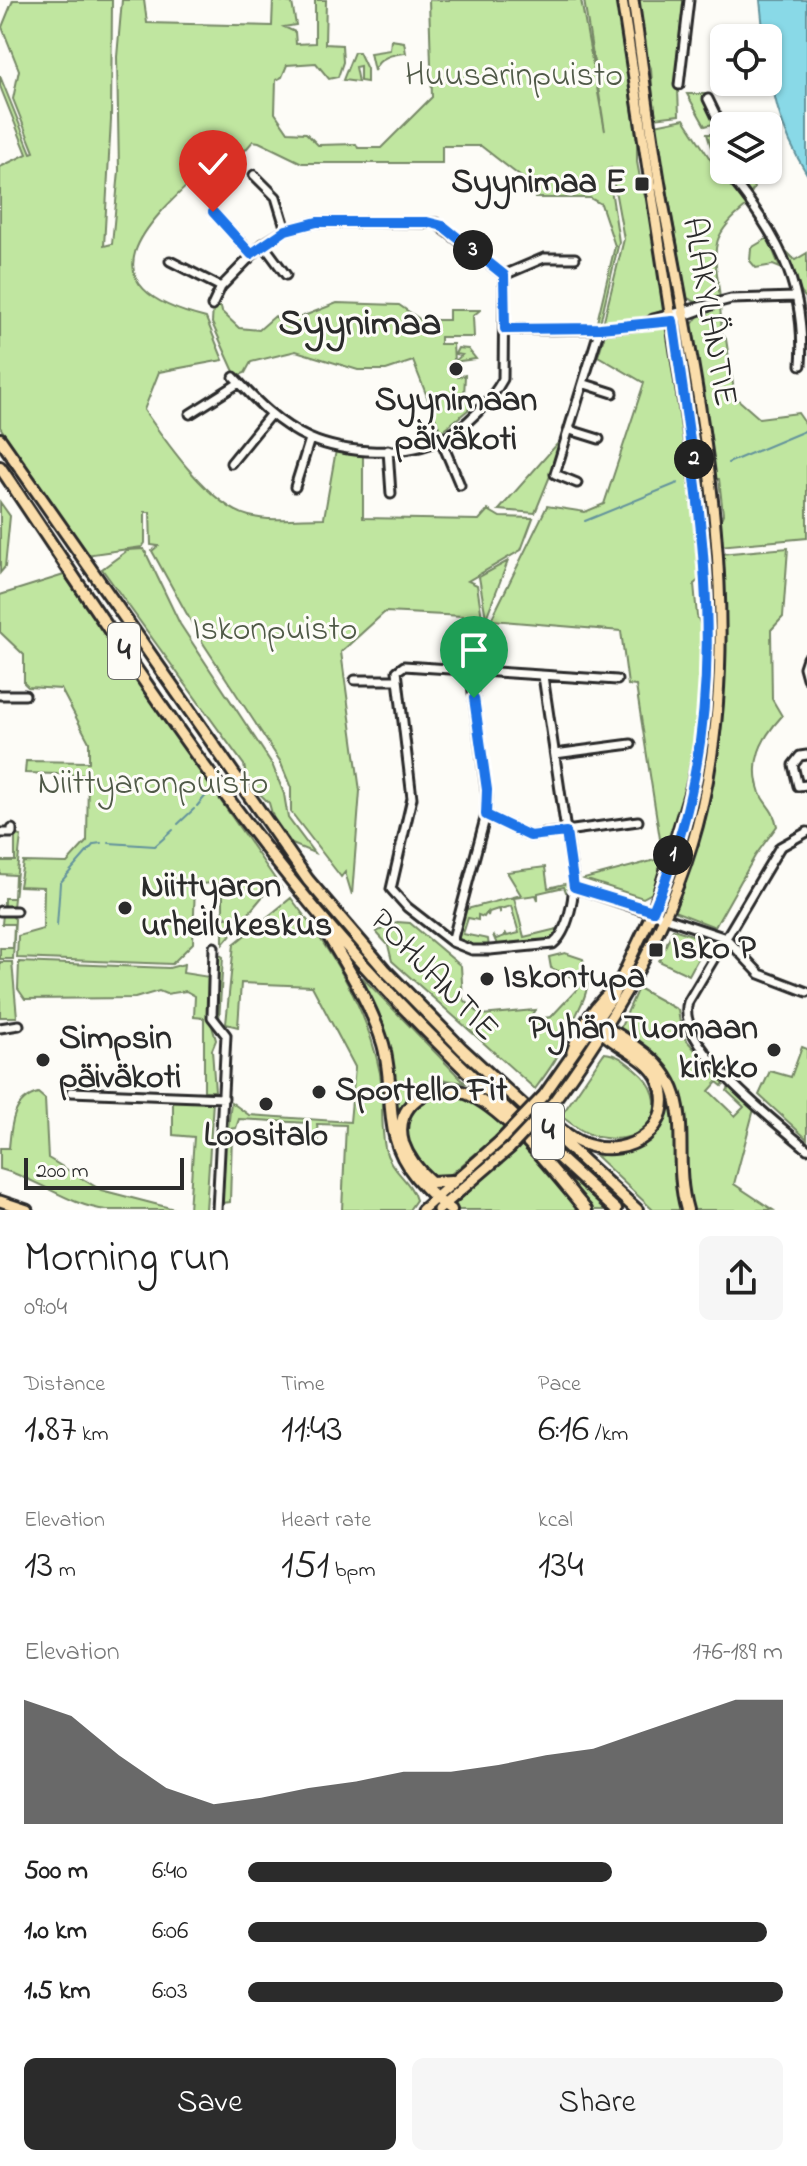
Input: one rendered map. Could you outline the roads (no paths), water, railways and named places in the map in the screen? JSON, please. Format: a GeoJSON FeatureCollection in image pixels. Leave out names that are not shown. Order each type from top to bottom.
{"type":"FeatureCollection","features":[{"type":"Feature","properties":{"kind":"highway","name":"POHJANTIE"},"geometry":{"type":"LineString","coordinates":[[0,439],[308,880],[385,970],[462,1049],[637,1210]]}},
{"type":"Feature","properties":{"kind":"highway","name":"POHJANTIE"},"geometry":{"type":"LineString","coordinates":[[0,467],[156,699],[304,896],[453,1059],[616,1210]]}},
{"type":"Feature","properties":{"kind":"highway"},"geometry":{"type":"LineString","coordinates":[[304,896],[363,993],[386,1058],[394,1144],[403,1162],[444,1208]]}},
{"type":"Feature","properties":{"kind":"highway"},"geometry":{"type":"LineString","coordinates":[[462,1049],[585,1145],[607,1149],[627,1146],[645,1138],[657,1127],[664,1102],[658,1078],[602,1029]]}},
{"type":"Feature","properties":{"kind":"highway"},"geometry":{"type":"LineString","coordinates":[[602,1029],[656,1062],[673,1085],[679,1105],[681,1173],[687,1210]]}},
{"type":"Feature","properties":{"kind":"highway"},"geometry":{"type":"LineString","coordinates":[[452,1181],[431,1182],[403,1142],[403,1121],[411,1104],[436,1090],[463,1092],[488,1108],[545,1160],[586,1210]]}},
{"type":"Feature","properties":{"kind":"main road","name":"ALAKYLÄNTIE"},"geometry":{"type":"LineString","coordinates":[[620,982],[653,911],[698,766],[709,668],[704,544],[622,0]]}},
{"type":"Feature","properties":{"kind":"main road","name":"ALAKYLÄNTIE"},"geometry":{"type":"LineString","coordinates":[[602,1029],[635,979],[665,915],[702,806],[717,713],[720,669],[716,555],[684,314],[656,162],[633,0]]}},
{"type":"Feature","properties":{"kind":"main road"},"geometry":{"type":"LineString","coordinates":[[444,1208],[510,1148],[554,1101],[602,1029],[620,982]]}},
{"type":"Feature","properties":{"kind":"main road"},"geometry":{"type":"LineString","coordinates":[[570,1059],[578,1031],[597,1003],[620,982]]}},
{"type":"Feature","properties":{"kind":"main road"},"geometry":{"type":"LineString","coordinates":[[422,1210],[500,1141],[544,1095],[570,1059],[602,1029]]}},
{"type":"Feature","properties":{"kind":"main road"},"geometry":{"type":"LineString","coordinates":[[0,1201],[27,1210]]}},
{"type":"Feature","properties":{"kind":"street"},"geometry":{"type":"LineString","coordinates":[[679,85],[689,0]]}},
{"type":"Feature","properties":{"kind":"street"},"geometry":{"type":"LineString","coordinates":[[708,99],[714,112]]}},
{"type":"Feature","properties":{"kind":"street"},"geometry":{"type":"LineString","coordinates":[[254,175],[276,197],[286,230]]}},
{"type":"Feature","properties":{"kind":"street"},"geometry":{"type":"LineString","coordinates":[[735,184],[770,228],[796,297],[804,329],[801,365]]}},
{"type":"Feature","properties":{"kind":"street"},"geometry":{"type":"LineString","coordinates":[[213,212],[251,254]]}},
{"type":"Feature","properties":{"kind":"street"},"geometry":{"type":"LineString","coordinates":[[212,306],[221,287],[263,244],[286,230],[317,222],[436,223],[504,275]]}},
{"type":"Feature","properties":{"kind":"street"},"geometry":{"type":"LineString","coordinates":[[263,244],[286,275]]}},
{"type":"Feature","properties":{"kind":"street"},"geometry":{"type":"LineString","coordinates":[[504,275],[544,258],[575,258]]}},
{"type":"Feature","properties":{"kind":"street"},"geometry":{"type":"LineString","coordinates":[[170,261],[221,287]]}},
{"type":"Feature","properties":{"kind":"street"},"geometry":{"type":"LineString","coordinates":[[190,414],[236,380],[270,415],[310,439],[349,448],[388,450],[441,440],[466,422],[501,383],[505,370],[504,275]]}},
{"type":"Feature","properties":{"kind":"street"},"geometry":{"type":"LineString","coordinates":[[505,329],[600,328],[672,317],[731,299],[796,297]]}},
{"type":"Feature","properties":{"kind":"street"},"geometry":{"type":"LineString","coordinates":[[577,483],[555,474],[600,328]]}},
{"type":"Feature","properties":{"kind":"street"},"geometry":{"type":"LineString","coordinates":[[585,384],[613,393]]}},
{"type":"Feature","properties":{"kind":"street"},"geometry":{"type":"LineString","coordinates":[[231,463],[270,415]]}},
{"type":"Feature","properties":{"kind":"street"},"geometry":{"type":"LineString","coordinates":[[570,430],[599,439]]}},
{"type":"Feature","properties":{"kind":"street"},"geometry":{"type":"LineString","coordinates":[[295,487],[310,439]]}},
{"type":"Feature","properties":{"kind":"street"},"geometry":{"type":"LineString","coordinates":[[441,440],[460,485]]}},
{"type":"Feature","properties":{"kind":"street"},"geometry":{"type":"LineString","coordinates":[[388,450],[391,494]]}},
{"type":"Feature","properties":{"kind":"street"},"geometry":{"type":"LineString","coordinates":[[807,658],[804,667],[807,678]]}},
{"type":"Feature","properties":{"kind":"street"},"geometry":{"type":"LineString","coordinates":[[543,676],[574,887],[564,926],[553,944],[472,950],[452,942],[407,907],[391,889],[412,798],[397,671],[404,666],[617,680]]}},
{"type":"Feature","properties":{"kind":"street"},"geometry":{"type":"LineString","coordinates":[[452,942],[486,815],[487,790],[470,670]]}},
{"type":"Feature","properties":{"kind":"street"},"geometry":{"type":"LineString","coordinates":[[355,680],[396,680]]}},
{"type":"Feature","properties":{"kind":"street"},"geometry":{"type":"LineString","coordinates":[[0,695],[25,695]]}},
{"type":"Feature","properties":{"kind":"street"},"geometry":{"type":"LineString","coordinates":[[555,754],[631,744]]}},
{"type":"Feature","properties":{"kind":"street"},"geometry":{"type":"LineString","coordinates":[[807,755],[800,756],[793,765],[798,786],[807,785]]}},
{"type":"Feature","properties":{"kind":"street"},"geometry":{"type":"LineString","coordinates":[[486,815],[530,836],[638,821]]}},
{"type":"Feature","properties":{"kind":"street"},"geometry":{"type":"LineString","coordinates":[[0,833],[12,833],[12,829]]}},
{"type":"Feature","properties":{"kind":"street"},"geometry":{"type":"LineString","coordinates":[[807,832],[780,847],[687,1005],[685,1019],[690,1032],[730,1081],[807,1149]]}},
{"type":"Feature","properties":{"kind":"street"},"geometry":{"type":"LineString","coordinates":[[574,887],[665,915],[726,938],[760,974],[807,992]]}},
{"type":"Feature","properties":{"kind":"street"},"geometry":{"type":"LineString","coordinates":[[0,911],[16,911]]}},
{"type":"Feature","properties":{"kind":"street"},"geometry":{"type":"LineString","coordinates":[[214,947],[212,1017],[226,1035],[217,1210]]}},
{"type":"Feature","properties":{"kind":"street"},"geometry":{"type":"LineString","coordinates":[[0,1028],[19,1025]]}},
{"type":"Feature","properties":{"kind":"street"},"geometry":{"type":"LineString","coordinates":[[71,1092],[224,1098]]}},
{"type":"Feature","properties":{"kind":"water"},"geometry":{"type":"Polygon","coordinates":[[[760,0],[807,0],[807,174],[790,142],[774,96],[782,96],[782,24],[763,24],[760,0]]]}},
{"type":"Feature","properties":{"kind":"waterway"},"geometry":{"type":"LineString","coordinates":[[728,463],[807,430]]}},
{"type":"Feature","properties":{"kind":"waterway"},"geometry":{"type":"LineString","coordinates":[[585,521],[678,483]]}},
{"type":"Feature","properties":{"kind":"waterway"},"geometry":{"type":"LineString","coordinates":[[197,806],[208,793]]}},
{"type":"Feature","properties":{"kind":"waterway"},"geometry":{"type":"LineString","coordinates":[[178,824],[194,809]]}},
{"type":"Feature","properties":{"kind":"waterway"},"geometry":{"type":"LineString","coordinates":[[109,843],[155,846],[173,830]]}},
{"type":"Feature","properties":{"kind":"waterway"},"geometry":{"type":"LineString","coordinates":[[57,926],[60,883],[94,844],[101,843]]}},
{"type":"Feature","properties":{"kind":"place","name":"Syynimaa E"},"geometry":{"type":"Point","coordinates":[642,184]}},
{"type":"Feature","properties":{"kind":"place","name":"Syynimaan päiväkoti"},"geometry":{"type":"Point","coordinates":[456,369]}},
{"type":"Feature","properties":{"kind":"place","name":"Niittyaron urheilukeskus"},"geometry":{"type":"Point","coordinates":[125,908]}},
{"type":"Feature","properties":{"kind":"place","name":"Isko P"},"geometry":{"type":"Point","coordinates":[656,950]}},
{"type":"Feature","properties":{"kind":"place","name":"Iskontupa"},"geometry":{"type":"Point","coordinates":[487,979]}},
{"type":"Feature","properties":{"kind":"place","name":"Pyhän Tuomaan kirkko"},"geometry":{"type":"Point","coordinates":[774,1050]}},
{"type":"Feature","properties":{"kind":"place","name":"Simpsin päiväkoti"},"geometry":{"type":"Point","coordinates":[43,1060]}},
{"type":"Feature","properties":{"kind":"place","name":"Sportello Fit"},"geometry":{"type":"Point","coordinates":[319,1092]}},
{"type":"Feature","properties":{"kind":"place","name":"Loositalo"},"geometry":{"type":"Point","coordinates":[266,1104]}},
{"type":"Feature","properties":{"kind":"district","name":"Syynimaa"},"geometry":{"type":"Point","coordinates":[360,325]}},
{"type":"Feature","properties":{"kind":"park label","name":"Huusarinpuisto"},"geometry":{"type":"Point","coordinates":[514,77]}},
{"type":"Feature","properties":{"kind":"park label","name":"Iskonpuisto"},"geometry":{"type":"Point","coordinates":[275,631]}},
{"type":"Feature","properties":{"kind":"park label","name":"Niittyaronpuisto"},"geometry":{"type":"Point","coordinates":[153,785]}}]}
